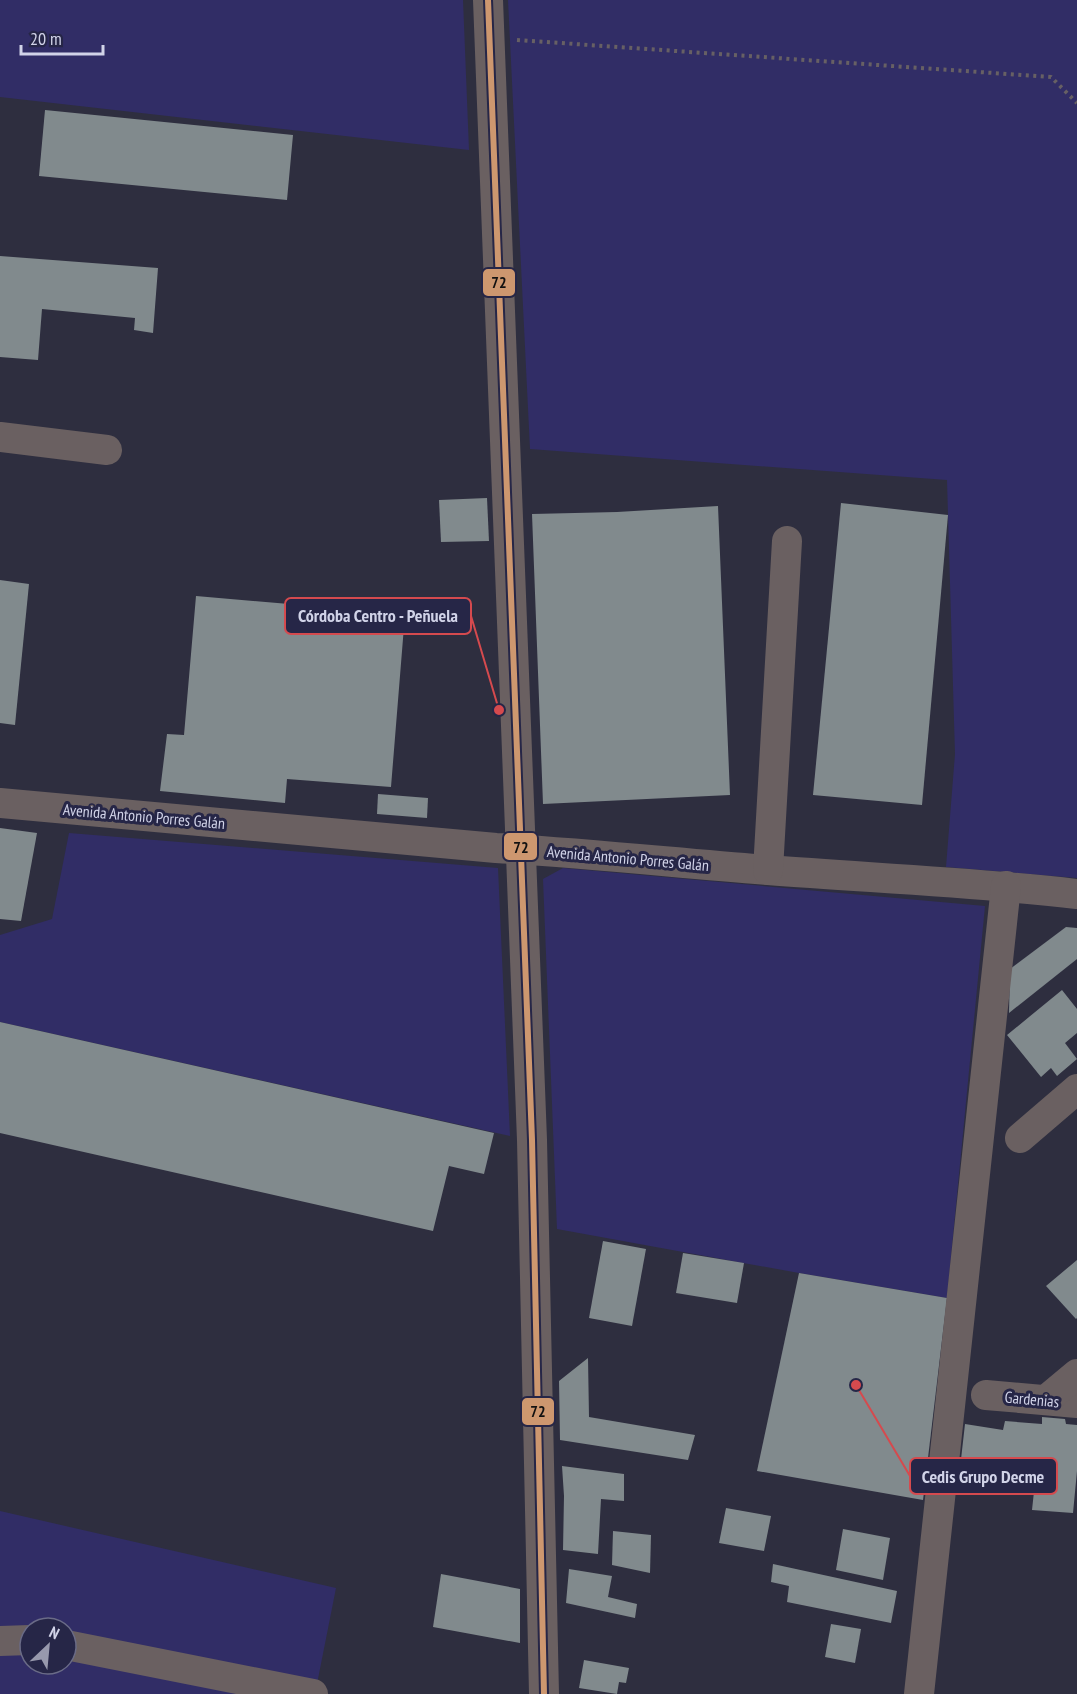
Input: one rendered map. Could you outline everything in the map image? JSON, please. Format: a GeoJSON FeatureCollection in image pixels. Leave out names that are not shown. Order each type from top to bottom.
{"type":"FeatureCollection","features":[{"type":"Feature","properties":{"kind":"street"},"geometry":{"type":"LineString","coordinates":[[488,0],[532,1140],[544,1694]]}},
{"type":"Feature","properties":{"kind":"street"},"geometry":{"type":"LineString","coordinates":[[0,437],[107,450]]}},
{"type":"Feature","properties":{"kind":"street"},"geometry":{"type":"LineString","coordinates":[[768,870],[787,541]]}},
{"type":"Feature","properties":{"kind":"street","name":"Avenida Antonio Porres Galán"},"geometry":{"type":"LineString","coordinates":[[0,803],[768,870],[1006,886],[1077,894]]}},
{"type":"Feature","properties":{"kind":"street"},"geometry":{"type":"LineString","coordinates":[[919,1694],[1006,886]]}},
{"type":"Feature","properties":{"kind":"street"},"geometry":{"type":"LineString","coordinates":[[1020,1138],[1077,1089]]}},
{"type":"Feature","properties":{"kind":"street"},"geometry":{"type":"LineString","coordinates":[[1047,1399],[1077,1374]]}},
{"type":"Feature","properties":{"kind":"street","name":"Gardenias"},"geometry":{"type":"LineString","coordinates":[[986,1395],[1077,1403]]}},
{"type":"Feature","properties":{"kind":"street"},"geometry":{"type":"LineString","coordinates":[[0,1641],[18,1640]]}},
{"type":"Feature","properties":{"kind":"street"},"geometry":{"type":"LineString","coordinates":[[78,1647],[313,1694]]}},
{"type":"Feature","properties":{"kind":"path"},"geometry":{"type":"LineString","coordinates":[[489,39],[1051,77],[1077,103]]}},
{"type":"Feature","properties":{"kind":"shaded area"},"geometry":{"type":"Polygon","coordinates":[[[0,0],[463,0],[469,150],[0,97],[0,0]]]}},
{"type":"Feature","properties":{"kind":"shaded area"},"geometry":{"type":"Polygon","coordinates":[[[508,0],[1077,0],[1077,878],[946,867],[955,754],[947,480],[530,449],[508,0]]]}},
{"type":"Feature","properties":{"kind":"shaded area"},"geometry":{"type":"Polygon","coordinates":[[[69,833],[498,868],[510,1136],[0,1022],[0,935],[52,919],[69,833]]]}},
{"type":"Feature","properties":{"kind":"shaded area"},"geometry":{"type":"Polygon","coordinates":[[[563,868],[985,906],[947,1298],[557,1229],[543,879],[563,868]]]}},
{"type":"Feature","properties":{"kind":"shaded area"},"geometry":{"type":"Polygon","coordinates":[[[0,1511],[336,1588],[315,1694],[0,1694],[0,1511]]]}},
{"type":"Feature","properties":{"kind":"building"},"geometry":{"type":"Polygon","coordinates":[[[45,110],[293,135],[287,200],[39,176],[45,110]]]}},
{"type":"Feature","properties":{"kind":"building"},"geometry":{"type":"Polygon","coordinates":[[[0,256],[158,268],[153,333],[134,330],[135,318],[42,309],[38,360],[0,357],[0,256]]]}},
{"type":"Feature","properties":{"kind":"building"},"geometry":{"type":"Polygon","coordinates":[[[487,498],[489,541],[441,542],[439,500],[487,498]]]}},
{"type":"Feature","properties":{"kind":"building"},"geometry":{"type":"Polygon","coordinates":[[[841,503],[948,515],[922,805],[813,795],[841,503]]]}},
{"type":"Feature","properties":{"kind":"building"},"geometry":{"type":"Polygon","coordinates":[[[718,506],[730,795],[543,804],[532,514],[718,506]]]}},
{"type":"Feature","properties":{"kind":"building"},"geometry":{"type":"Polygon","coordinates":[[[0,580],[29,584],[15,725],[0,723],[0,580]]]}},
{"type":"Feature","properties":{"kind":"building"},"geometry":{"type":"Polygon","coordinates":[[[196,596],[405,614],[391,787],[287,779],[285,803],[160,791],[167,734],[184,735],[196,596]]]}},
{"type":"Feature","properties":{"kind":"building"},"geometry":{"type":"Polygon","coordinates":[[[378,794],[428,798],[427,818],[377,814],[378,794]]]}},
{"type":"Feature","properties":{"kind":"building"},"geometry":{"type":"Polygon","coordinates":[[[0,828],[37,833],[21,921],[0,919],[0,828]]]}},
{"type":"Feature","properties":{"kind":"building"},"geometry":{"type":"Polygon","coordinates":[[[1066,927],[1077,928],[1077,959],[1009,1013],[1010,969],[1066,927]]]}},
{"type":"Feature","properties":{"kind":"building"},"geometry":{"type":"Polygon","coordinates":[[[1062,990],[1077,1009],[1077,1033],[1065,1043],[1077,1059],[1057,1076],[1051,1068],[1041,1077],[1007,1035],[1062,990]]]}},
{"type":"Feature","properties":{"kind":"building"},"geometry":{"type":"Polygon","coordinates":[[[0,1022],[494,1133],[484,1174],[449,1166],[433,1231],[0,1133],[0,1022]]]}},
{"type":"Feature","properties":{"kind":"building"},"geometry":{"type":"Polygon","coordinates":[[[603,1241],[646,1249],[632,1326],[589,1318],[603,1241]]]}},
{"type":"Feature","properties":{"kind":"building"},"geometry":{"type":"Polygon","coordinates":[[[683,1253],[744,1263],[737,1303],[676,1293],[683,1253]]]}},
{"type":"Feature","properties":{"kind":"building"},"geometry":{"type":"Polygon","coordinates":[[[1077,1260],[1077,1318],[1076,1319],[1046,1286],[1077,1260]]]}},
{"type":"Feature","properties":{"kind":"building"},"geometry":{"type":"Polygon","coordinates":[[[799,1273],[947,1298],[923,1500],[757,1471],[799,1273]]]}},
{"type":"Feature","properties":{"kind":"building"},"geometry":{"type":"Polygon","coordinates":[[[588,1358],[589,1417],[695,1435],[688,1460],[560,1440],[559,1381],[588,1358]]]}},
{"type":"Feature","properties":{"kind":"building"},"geometry":{"type":"Polygon","coordinates":[[[1042,1417],[1065,1419],[1066,1424],[1077,1425],[1077,1471],[1073,1513],[1032,1510],[1036,1473],[998,1469],[997,1481],[959,1477],[965,1424],[1003,1430],[1005,1421],[1042,1424],[1042,1417]]]}},
{"type":"Feature","properties":{"kind":"building"},"geometry":{"type":"Polygon","coordinates":[[[562,1466],[624,1474],[624,1501],[601,1499],[598,1554],[563,1550],[562,1466]]]}},
{"type":"Feature","properties":{"kind":"building"},"geometry":{"type":"Polygon","coordinates":[[[726,1508],[771,1516],[764,1551],[719,1543],[726,1508]]]}},
{"type":"Feature","properties":{"kind":"building"},"geometry":{"type":"Polygon","coordinates":[[[843,1529],[890,1538],[883,1580],[836,1570],[843,1529]]]}},
{"type":"Feature","properties":{"kind":"building"},"geometry":{"type":"Polygon","coordinates":[[[613,1531],[651,1535],[650,1573],[612,1565],[613,1531]]]}},
{"type":"Feature","properties":{"kind":"building"},"geometry":{"type":"Polygon","coordinates":[[[773,1564],[897,1591],[891,1623],[787,1602],[789,1586],[771,1582],[773,1564]]]}},
{"type":"Feature","properties":{"kind":"building"},"geometry":{"type":"Polygon","coordinates":[[[569,1569],[612,1576],[608,1597],[637,1604],[635,1618],[566,1603],[569,1569]]]}},
{"type":"Feature","properties":{"kind":"building"},"geometry":{"type":"Polygon","coordinates":[[[441,1574],[520,1589],[520,1643],[433,1627],[441,1574]]]}},
{"type":"Feature","properties":{"kind":"building"},"geometry":{"type":"Polygon","coordinates":[[[831,1624],[861,1629],[855,1663],[825,1657],[831,1624]]]}},
{"type":"Feature","properties":{"kind":"building"},"geometry":{"type":"Polygon","coordinates":[[[584,1660],[629,1668],[626,1683],[619,1682],[617,1694],[579,1688],[584,1660]]]}},
{"type":"Feature","properties":{"kind":"transit line","name":"72"},"geometry":{"type":"LineString","coordinates":[[488,0],[532,1140],[544,1694]]}},
{"type":"Feature","properties":{"kind":"place","name":"Córdoba Centro - Peñuela"},"geometry":{"type":"Point","coordinates":[499,710]}},
{"type":"Feature","properties":{"kind":"place","name":"Cedis Grupo Decme"},"geometry":{"type":"Point","coordinates":[856,1385]}}]}
